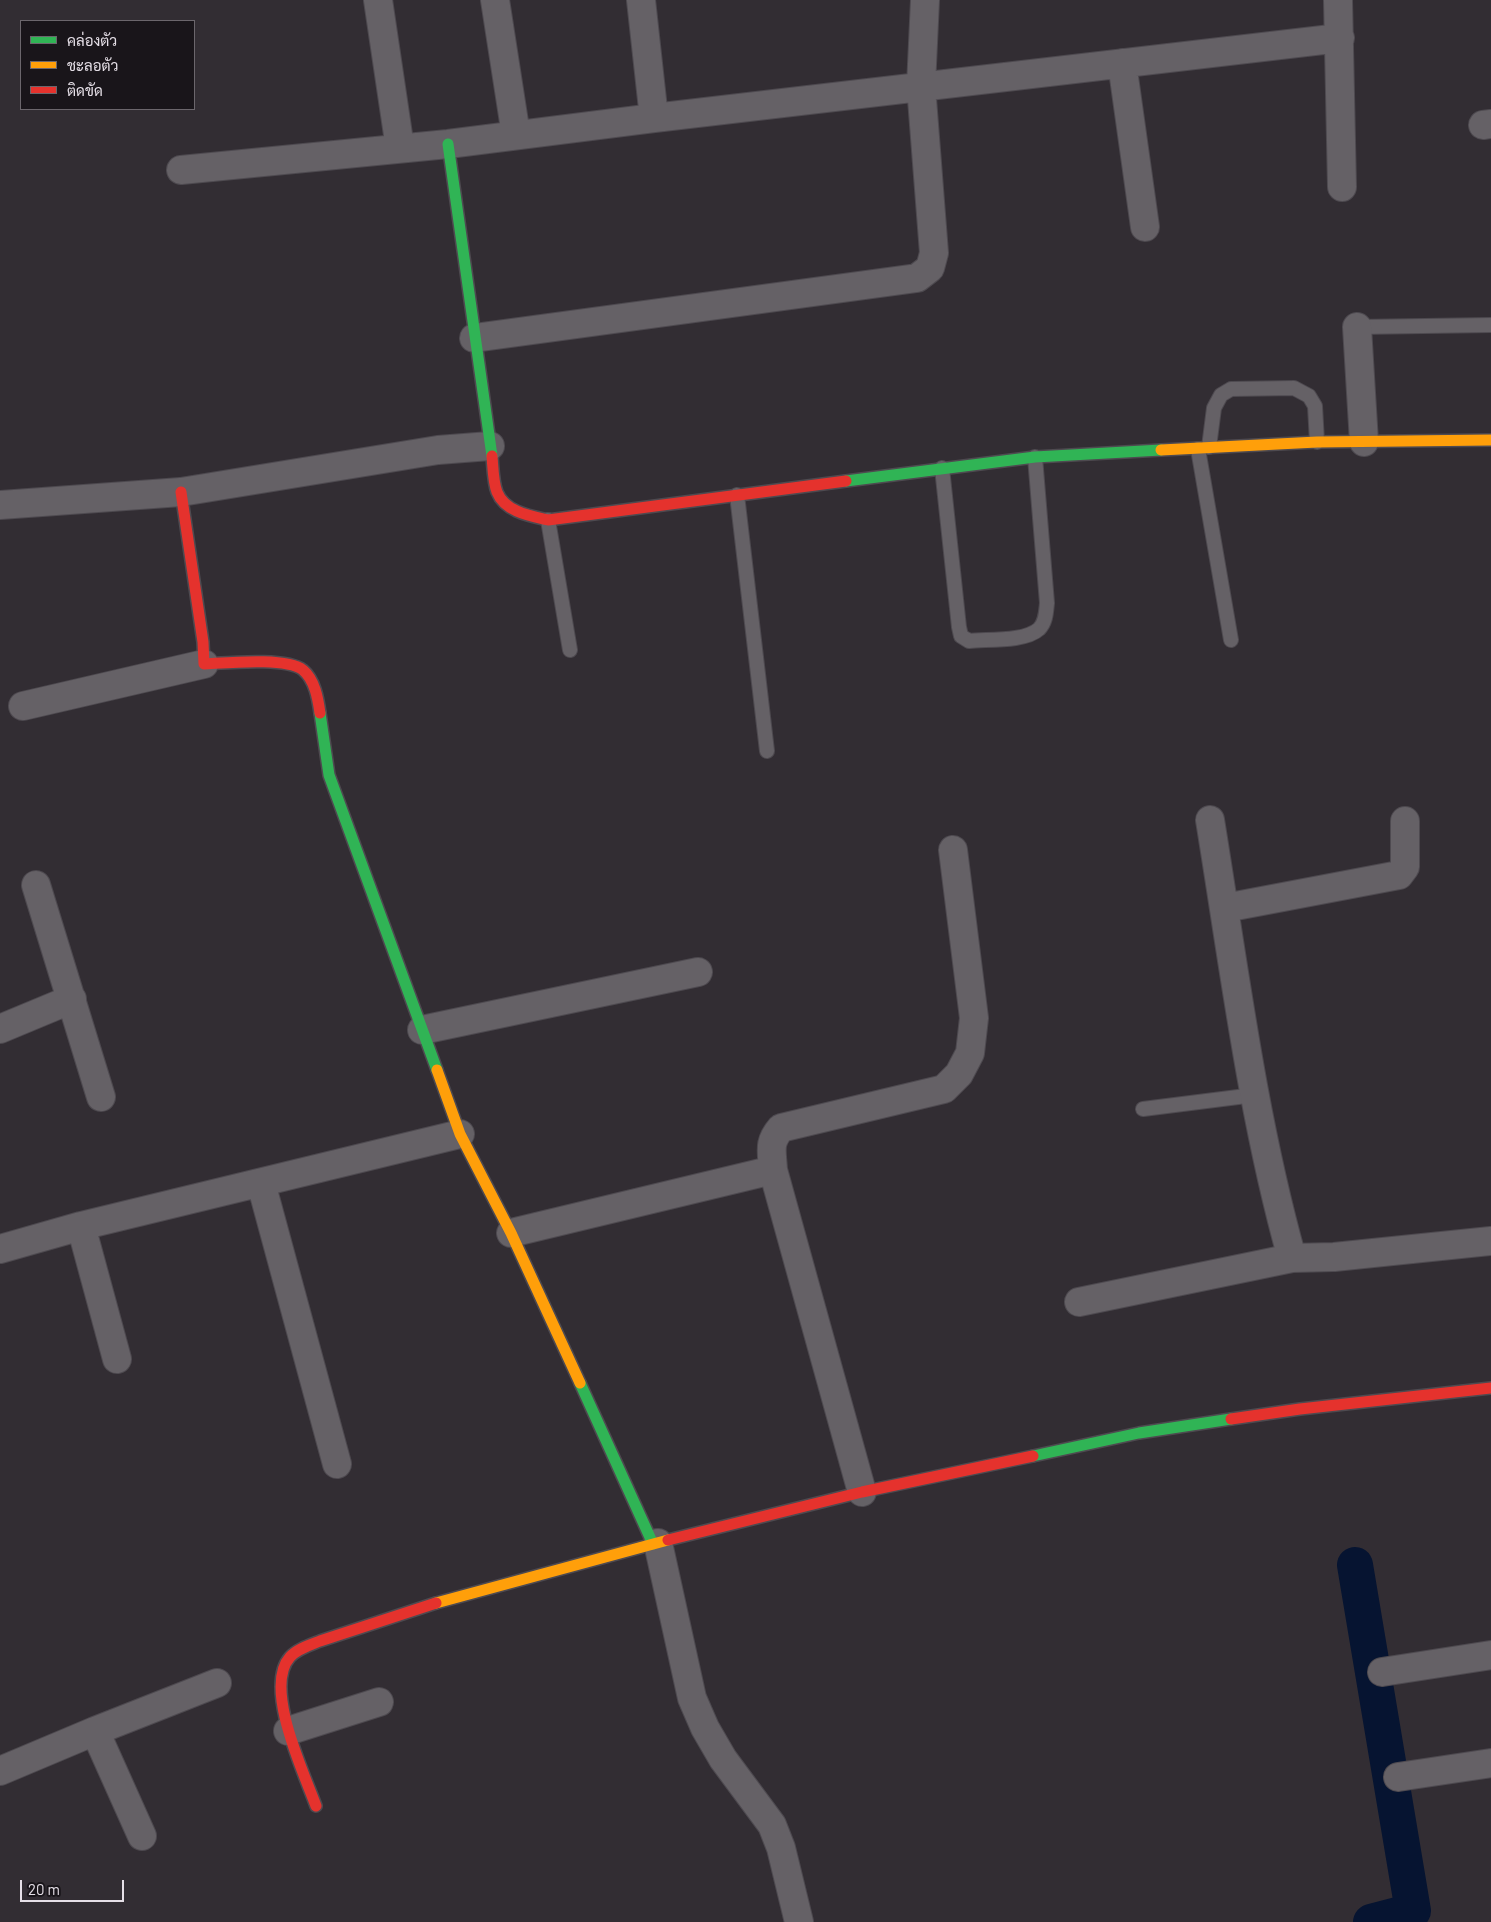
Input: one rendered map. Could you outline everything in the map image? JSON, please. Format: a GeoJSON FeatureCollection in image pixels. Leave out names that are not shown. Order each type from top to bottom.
{"type":"FeatureCollection","features":[{"type":"Feature","properties":{"kind":"street"},"geometry":{"type":"LineString","coordinates":[[378,0],[400,148]]}},
{"type":"Feature","properties":{"kind":"street"},"geometry":{"type":"LineString","coordinates":[[495,0],[516,135]]}},
{"type":"Feature","properties":{"kind":"street"},"geometry":{"type":"LineString","coordinates":[[641,0],[654,118]]}},
{"type":"Feature","properties":{"kind":"street"},"geometry":{"type":"LineString","coordinates":[[474,338],[917,278],[930,268],[934,253],[921,86],[925,0]]}},
{"type":"Feature","properties":{"kind":"street"},"geometry":{"type":"LineString","coordinates":[[1338,0],[1342,187]]}},
{"type":"Feature","properties":{"kind":"street"},"geometry":{"type":"LineString","coordinates":[[181,170],[448,144],[921,86],[1340,38]]}},
{"type":"Feature","properties":{"kind":"street"},"geometry":{"type":"LineString","coordinates":[[1122,63],[1145,227]]}},
{"type":"Feature","properties":{"kind":"street"},"geometry":{"type":"LineString","coordinates":[[448,144],[497,492],[505,505],[522,515],[548,520],[1035,457],[1317,442],[1491,440]]}},
{"type":"Feature","properties":{"kind":"street"},"geometry":{"type":"LineString","coordinates":[[1357,327],[1364,442]]}},
{"type":"Feature","properties":{"kind":"street"},"geometry":{"type":"LineString","coordinates":[[0,505],[181,492],[438,450],[490,446]]}},
{"type":"Feature","properties":{"kind":"street"},"geometry":{"type":"LineString","coordinates":[[181,492],[204,642],[204,664]]}},
{"type":"Feature","properties":{"kind":"street"},"geometry":{"type":"LineString","coordinates":[[24,706],[204,664],[238,662],[290,665],[304,670],[311,680],[323,725],[329,776],[460,1134],[512,1233],[656,1543],[692,1698],[705,1728],[723,1759],[772,1825],[781,1848],[799,1922]]}},
{"type":"Feature","properties":{"kind":"street"},"geometry":{"type":"LineString","coordinates":[[1210,820],[1254,1095],[1281,1220],[1292,1258]]}},
{"type":"Feature","properties":{"kind":"street"},"geometry":{"type":"LineString","coordinates":[[1225,908],[1399,875],[1405,867],[1405,821]]}},
{"type":"Feature","properties":{"kind":"street"},"geometry":{"type":"LineString","coordinates":[[862,1492],[773,1170],[773,1137],[782,1128],[944,1089],[959,1074],[970,1053],[974,1018],[953,850]]}},
{"type":"Feature","properties":{"kind":"street"},"geometry":{"type":"LineString","coordinates":[[36,885],[101,1097]]}},
{"type":"Feature","properties":{"kind":"street"},"geometry":{"type":"LineString","coordinates":[[422,1030],[698,972]]}},
{"type":"Feature","properties":{"kind":"street"},"geometry":{"type":"LineString","coordinates":[[0,1029],[72,999]]}},
{"type":"Feature","properties":{"kind":"street"},"geometry":{"type":"LineString","coordinates":[[0,1249],[81,1226],[460,1134]]}},
{"type":"Feature","properties":{"kind":"street"},"geometry":{"type":"LineString","coordinates":[[512,1233],[773,1170]]}},
{"type":"Feature","properties":{"kind":"street"},"geometry":{"type":"LineString","coordinates":[[261,1183],[337,1464]]}},
{"type":"Feature","properties":{"kind":"street"},"geometry":{"type":"LineString","coordinates":[[81,1226],[117,1359]]}},
{"type":"Feature","properties":{"kind":"street"},"geometry":{"type":"LineString","coordinates":[[1079,1302],[1292,1258],[1334,1257],[1491,1241]]}},
{"type":"Feature","properties":{"kind":"street"},"geometry":{"type":"LineString","coordinates":[[316,1806],[288,1731],[280,1686],[281,1673],[290,1657],[304,1647],[456,1596],[656,1543],[862,1492],[1139,1433],[1300,1409],[1491,1388]]}},
{"type":"Feature","properties":{"kind":"street"},"geometry":{"type":"LineString","coordinates":[[1382,1672],[1491,1655]]}},
{"type":"Feature","properties":{"kind":"street"},"geometry":{"type":"LineString","coordinates":[[0,1771],[217,1683]]}},
{"type":"Feature","properties":{"kind":"street"},"geometry":{"type":"LineString","coordinates":[[288,1731],[379,1702]]}},
{"type":"Feature","properties":{"kind":"street"},"geometry":{"type":"LineString","coordinates":[[95,1731],[142,1836]]}},
{"type":"Feature","properties":{"kind":"street"},"geometry":{"type":"LineString","coordinates":[[1398,1777],[1491,1763]]}},
{"type":"Feature","properties":{"kind":"lane"},"geometry":{"type":"LineString","coordinates":[[1357,327],[1491,325]]}},
{"type":"Feature","properties":{"kind":"lane"},"geometry":{"type":"LineString","coordinates":[[1231,640],[1203,448],[1214,408],[1221,395],[1231,389],[1294,388],[1309,396],[1315,406],[1317,442]]}},
{"type":"Feature","properties":{"kind":"lane"},"geometry":{"type":"LineString","coordinates":[[942,468],[958,627],[961,636],[969,641],[1025,637],[1039,629],[1045,618],[1047,603],[1035,457]]}},
{"type":"Feature","properties":{"kind":"lane"},"geometry":{"type":"LineString","coordinates":[[737,495],[768,751]]}},
{"type":"Feature","properties":{"kind":"lane"},"geometry":{"type":"LineString","coordinates":[[548,520],[570,650]]}},
{"type":"Feature","properties":{"kind":"lane"},"geometry":{"type":"LineString","coordinates":[[1143,1109],[1254,1095]]}},
{"type":"Feature","properties":{"kind":"waterway"},"geometry":{"type":"LineString","coordinates":[[1355,1565],[1413,1911],[1371,1922]]}},
{"type":"Feature","properties":{"kind":"traffic: fast"},"geometry":{"type":"LineString","coordinates":[[448,144],[492,456]]}},
{"type":"Feature","properties":{"kind":"traffic: fast"},"geometry":{"type":"LineString","coordinates":[[846,481],[1035,457],[1161,450]]}},
{"type":"Feature","properties":{"kind":"traffic: fast"},"geometry":{"type":"LineString","coordinates":[[320,713],[329,775],[437,1070]]}},
{"type":"Feature","properties":{"kind":"traffic: fast"},"geometry":{"type":"LineString","coordinates":[[580,1383],[653,1544]]}},
{"type":"Feature","properties":{"kind":"traffic: fast"},"geometry":{"type":"LineString","coordinates":[[1033,1456],[1139,1433],[1231,1419]]}},
{"type":"Feature","properties":{"kind":"traffic: slow"},"geometry":{"type":"LineString","coordinates":[[1161,450],[1317,442],[1491,440]]}},
{"type":"Feature","properties":{"kind":"traffic: slow"},"geometry":{"type":"LineString","coordinates":[[437,1070],[460,1134],[511,1233],[580,1383]]}},
{"type":"Feature","properties":{"kind":"traffic: slow"},"geometry":{"type":"LineString","coordinates":[[436,1603],[668,1540]]}},
{"type":"Feature","properties":{"kind":"traffic: jam"},"geometry":{"type":"LineString","coordinates":[[492,456],[495,484],[501,499],[512,509],[548,520],[846,481]]}},
{"type":"Feature","properties":{"kind":"traffic: jam"},"geometry":{"type":"LineString","coordinates":[[181,492],[203,642],[204,664],[270,662],[295,666],[303,670],[313,684],[320,713]]}},
{"type":"Feature","properties":{"kind":"traffic: jam"},"geometry":{"type":"LineString","coordinates":[[1231,1419],[1300,1409],[1491,1388]]}},
{"type":"Feature","properties":{"kind":"traffic: jam"},"geometry":{"type":"LineString","coordinates":[[668,1540],[862,1492],[1033,1456]]}},
{"type":"Feature","properties":{"kind":"traffic: jam"},"geometry":{"type":"LineString","coordinates":[[316,1806],[295,1752],[283,1709],[281,1688],[283,1671],[290,1657],[300,1649],[320,1641],[436,1603]]}}]}
